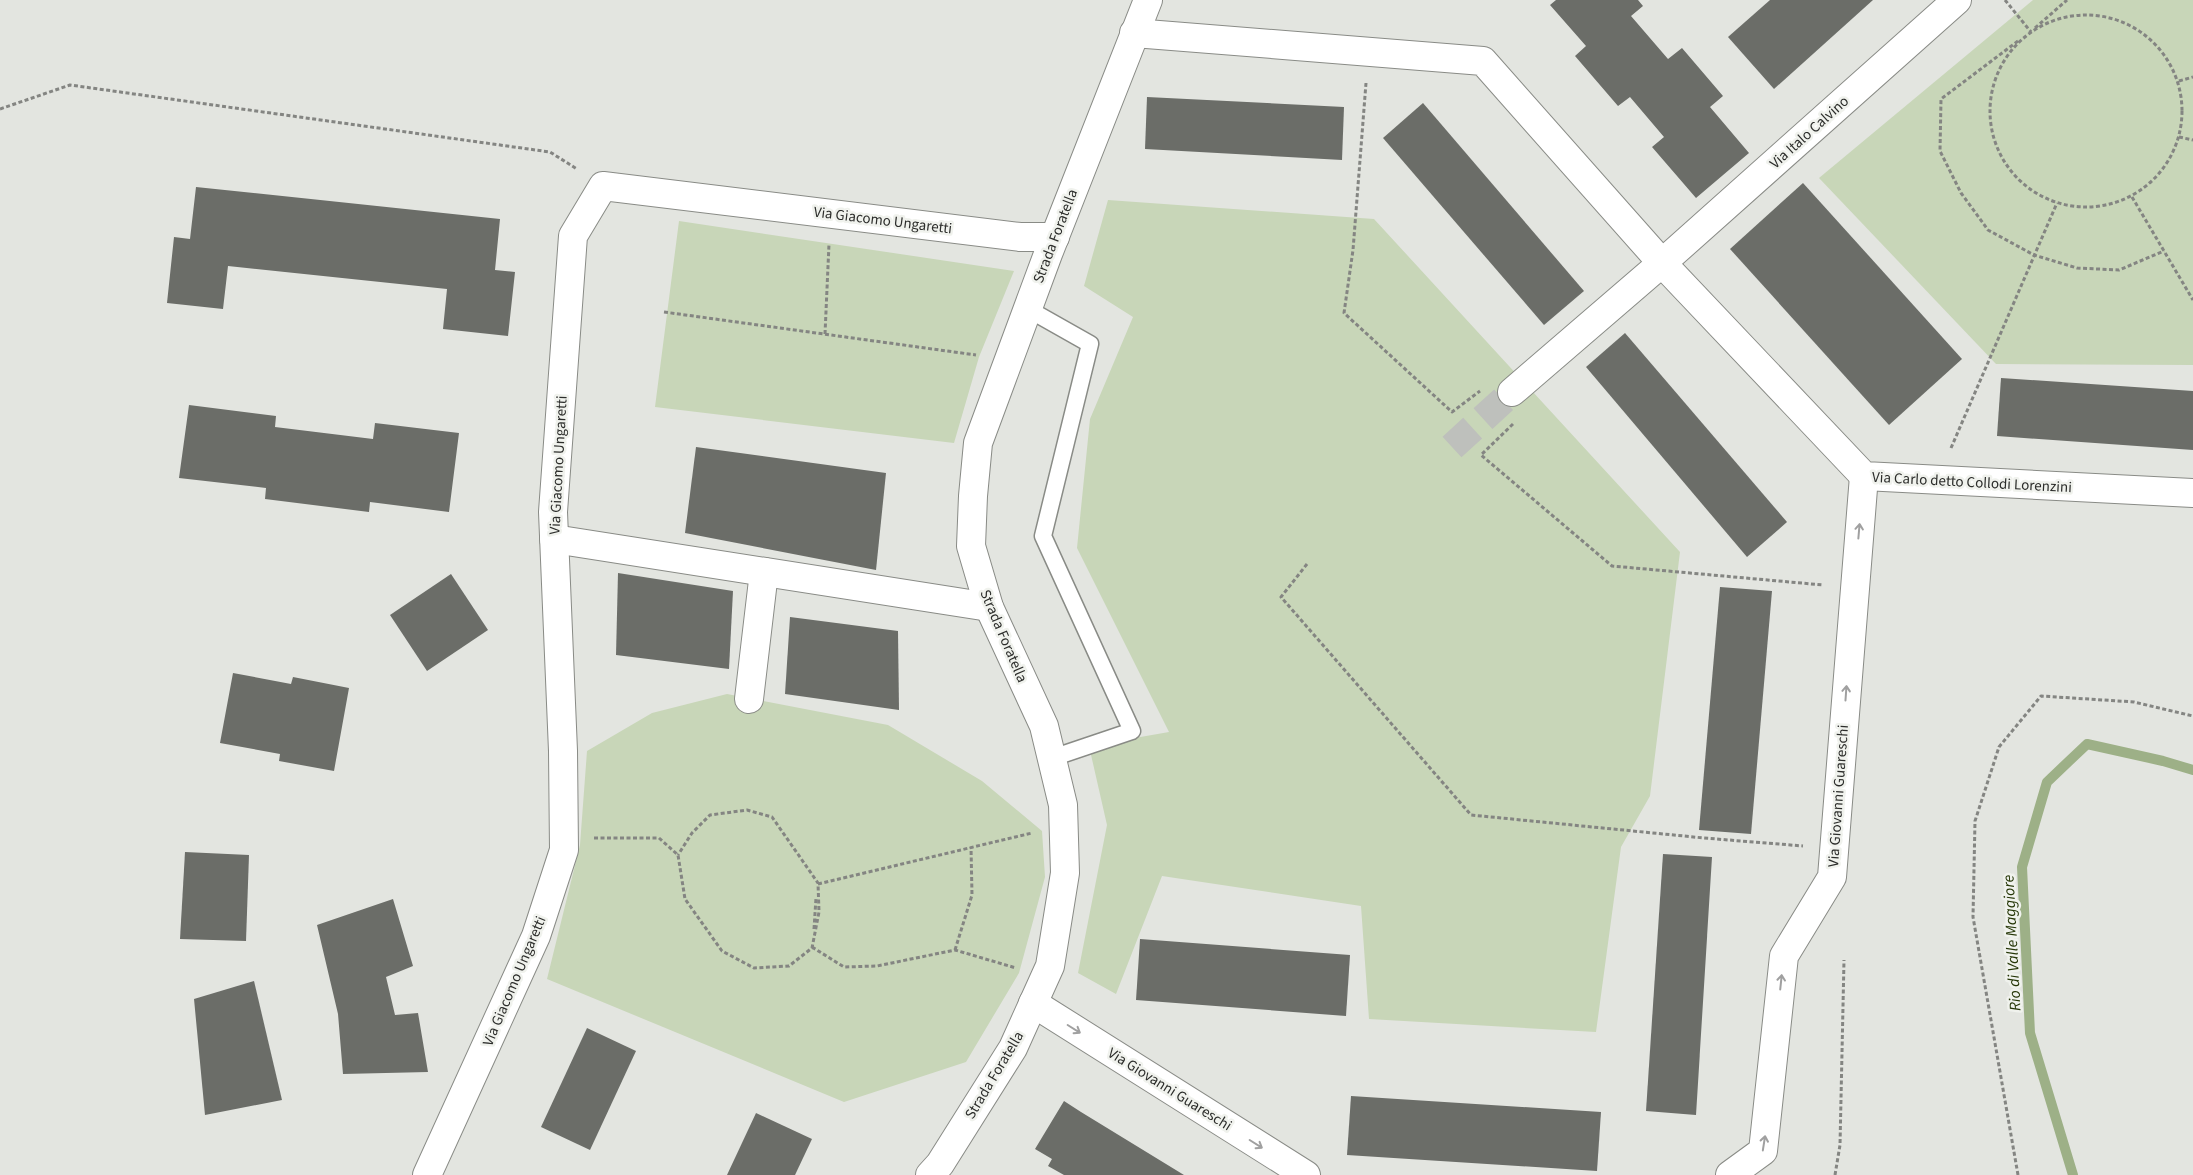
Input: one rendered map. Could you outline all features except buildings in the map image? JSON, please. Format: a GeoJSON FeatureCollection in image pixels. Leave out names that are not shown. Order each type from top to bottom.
{"type":"FeatureCollection","features":[{"type":"Feature","properties":{"kind":"street","name":"Strada Foratella"},"geometry":{"type":"LineString","coordinates":[[930,1175],[940,1164],[1013,1048],[1050,966],[1065,873],[1063,805],[1044,726],[989,607],[971,546],[978,443],[1055,237],[1148,0]]}},
{"type":"Feature","properties":{"kind":"street","name":"Via Italo Calvino"},"geometry":{"type":"LineString","coordinates":[[1512,392],[1662,263],[1957,0]]}},
{"type":"Feature","properties":{"kind":"street","name":"Via Carlo detto Collodi Lorenzini"},"geometry":{"type":"LineString","coordinates":[[1134,33],[1483,61],[1662,263],[1864,476],[2193,493]]}},
{"type":"Feature","properties":{"kind":"street","name":"Via Giacomo Ungaretti"},"geometry":{"type":"LineString","coordinates":[[427,1175],[536,936],[564,850],[563,751],[553,512],[574,236],[603,186],[1020,237],[1055,237]]}},
{"type":"Feature","properties":{"kind":"street","name":"Via Giovanni Guareschi"},"geometry":{"type":"LineString","coordinates":[[1730,1175],[1763,1151],[1784,956],[1832,877],[1864,476]]}},
{"type":"Feature","properties":{"kind":"street"},"geometry":{"type":"LineString","coordinates":[[554,539],[989,607]]}},
{"type":"Feature","properties":{"kind":"street"},"geometry":{"type":"LineString","coordinates":[[749,699],[764,572]]}},
{"type":"Feature","properties":{"kind":"street","name":"Via Giovanni Guareschi"},"geometry":{"type":"LineString","coordinates":[[1033,1003],[1306,1175]]}},
{"type":"Feature","properties":{"kind":"lane"},"geometry":{"type":"LineString","coordinates":[[1028,309],[1090,344],[1043,536],[1132,731],[1052,758]]}},
{"type":"Feature","properties":{"kind":"path"},"geometry":{"type":"LineString","coordinates":[[2005,0],[2030,32]]}},
{"type":"Feature","properties":{"kind":"path"},"geometry":{"type":"LineString","coordinates":[[2067,0],[2030,32],[2009,53],[1995,80],[1989,110],[1994,143],[2010,173],[2036,195],[2057,203],[2100,208],[2132,197],[2159,177],[2176,148],[2183,115],[2179,82],[2165,54],[2144,33],[2117,19],[2087,14],[2058,19],[2030,32],[1940,99],[1940,150],[1961,193],[1988,230],[2034,255],[2077,268],[2119,270],[2164,251]]}},
{"type":"Feature","properties":{"kind":"path"},"geometry":{"type":"LineString","coordinates":[[1369,52],[1353,250],[1344,313],[1452,412]]}},
{"type":"Feature","properties":{"kind":"path"},"geometry":{"type":"LineString","coordinates":[[2179,82],[2193,77]]}},
{"type":"Feature","properties":{"kind":"path"},"geometry":{"type":"LineString","coordinates":[[0,110],[70,86],[114,90],[550,152],[603,186]]}},
{"type":"Feature","properties":{"kind":"path"},"geometry":{"type":"LineString","coordinates":[[2178,137],[2193,140]]}},
{"type":"Feature","properties":{"kind":"path"},"geometry":{"type":"LineString","coordinates":[[2132,197],[2193,300]]}},
{"type":"Feature","properties":{"kind":"path"},"geometry":{"type":"LineString","coordinates":[[1938,480],[2057,203]]}},
{"type":"Feature","properties":{"kind":"path"},"geometry":{"type":"LineString","coordinates":[[825,334],[830,214]]}},
{"type":"Feature","properties":{"kind":"path"},"geometry":{"type":"LineString","coordinates":[[664,312],[1009,360]]}},
{"type":"Feature","properties":{"kind":"path"},"geometry":{"type":"LineString","coordinates":[[1481,455],[1612,566],[1854,587]]}},
{"type":"Feature","properties":{"kind":"path"},"geometry":{"type":"LineString","coordinates":[[1307,564],[1281,597],[1471,815],[1704,838],[1833,848]]}},
{"type":"Feature","properties":{"kind":"path"},"geometry":{"type":"LineString","coordinates":[[2018,1175],[1973,917],[1976,821],[1999,747],[2042,696],[2134,702],[2193,716]]}},
{"type":"Feature","properties":{"kind":"path"},"geometry":{"type":"LineString","coordinates":[[564,837],[659,838],[678,855],[685,900],[722,951],[754,968],[789,966],[812,948],[819,912],[818,882],[772,817],[747,810],[710,814],[692,833],[678,855]]}},
{"type":"Feature","properties":{"kind":"path"},"geometry":{"type":"LineString","coordinates":[[818,882],[1064,825]]}},
{"type":"Feature","properties":{"kind":"path"},"geometry":{"type":"LineString","coordinates":[[954,950],[972,895],[971,847]]}},
{"type":"Feature","properties":{"kind":"path"},"geometry":{"type":"LineString","coordinates":[[812,948],[844,967],[877,966],[954,950],[1045,977]]}},
{"type":"Feature","properties":{"kind":"path"},"geometry":{"type":"LineString","coordinates":[[1835,1175],[1840,1145],[1844,960]]}},
{"type":"Feature","properties":{"kind":"green space"},"geometry":{"type":"Polygon","coordinates":[[[2033,0],[2193,0],[2193,365],[1996,364],[1819,178],[2033,0]]]}},
{"type":"Feature","properties":{"kind":"green space"},"geometry":{"type":"Polygon","coordinates":[[[1108,200],[1374,219],[1680,552],[1650,796],[1621,847],[1596,1032],[1369,1019],[1361,906],[1162,876],[1116,994],[1078,973],[1107,825],[1089,746],[1169,732],[1077,548],[1090,419],[1133,317],[1084,286],[1108,200]]]}},
{"type":"Feature","properties":{"kind":"green space"},"geometry":{"type":"Polygon","coordinates":[[[679,221],[1014,271],[979,357],[954,443],[655,407],[679,221]]]}},
{"type":"Feature","properties":{"kind":"green space"},"geometry":{"type":"Polygon","coordinates":[[[727,694],[888,725],[982,781],[1042,831],[1045,877],[1019,973],[966,1062],[844,1102],[547,979],[580,845],[587,751],[652,713],[727,694]]]}},
{"type":"Feature","properties":{"kind":"waterway","name":"Rio di Valle Maggiore"},"geometry":{"type":"LineString","coordinates":[[2073,1175],[2030,1033],[2022,867],[2047,782],[2087,744],[2163,761],[2193,770]]}},
{"type":"Feature","properties":{"kind":"tunnel"},"geometry":{"type":"LineString","coordinates":[[1452,447],[1512,392]]}}]}
